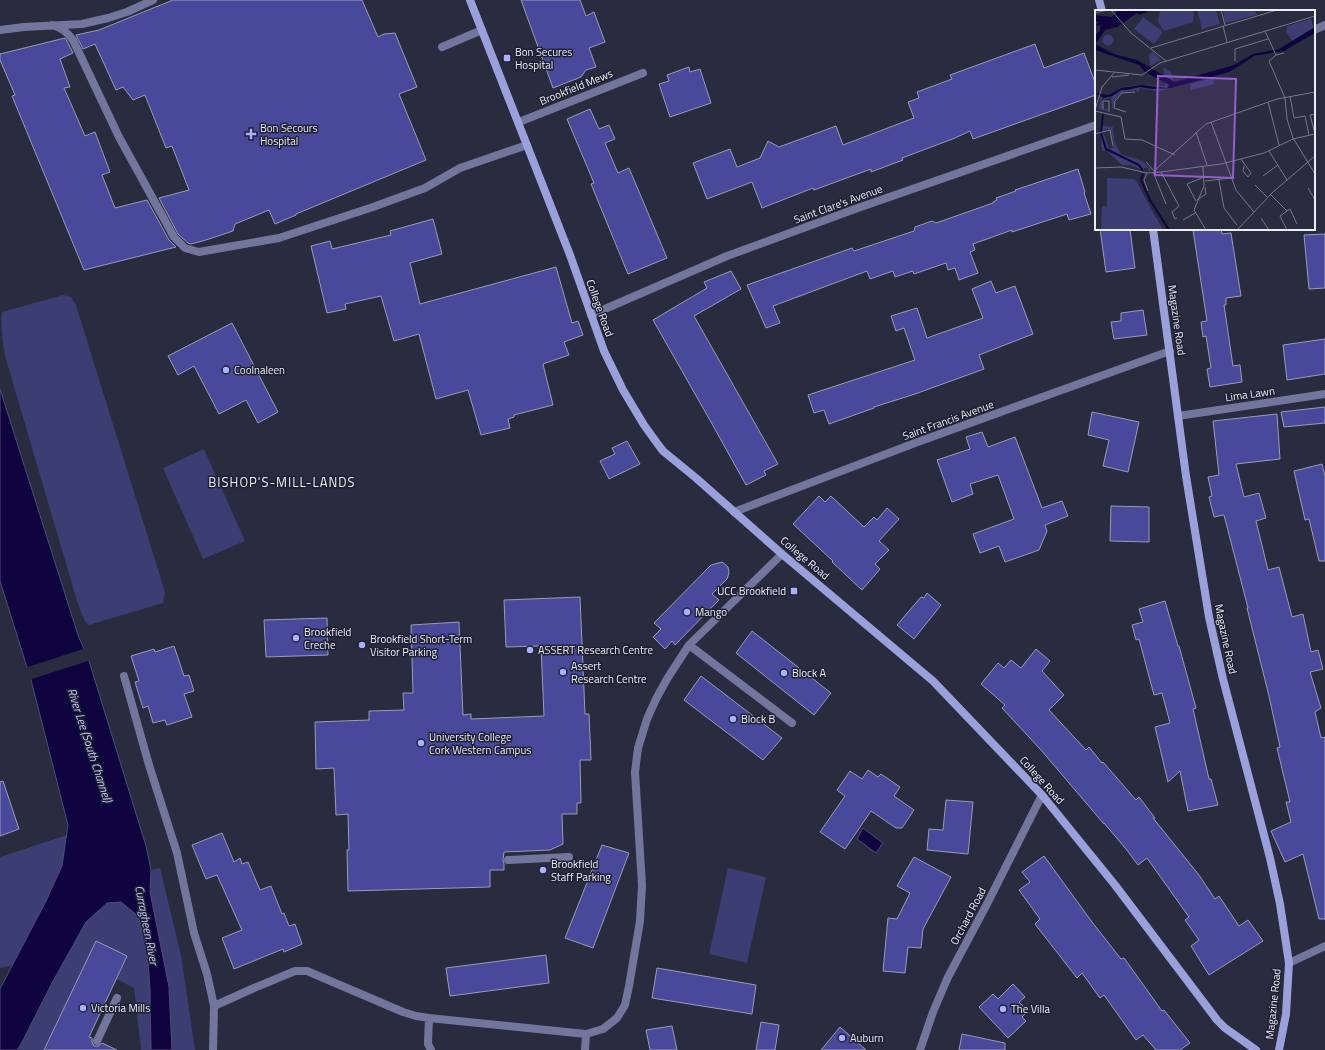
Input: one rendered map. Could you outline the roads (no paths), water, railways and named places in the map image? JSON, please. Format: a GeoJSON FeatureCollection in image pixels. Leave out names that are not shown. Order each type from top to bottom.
{"type":"FeatureCollection","features":[{"type":"Feature","properties":{"kind":"street"},"geometry":{"type":"LineString","coordinates":[[0,30],[82,24],[108,18],[139,7],[152,0]]}},
{"type":"Feature","properties":{"kind":"street","name":"College Road"},"geometry":{"type":"LineString","coordinates":[[470,0],[527,145],[604,351],[613,372],[629,400],[657,443],[663,451],[782,554],[933,681],[1042,795],[1110,878],[1217,1020],[1225,1028],[1256,1050]]}},
{"type":"Feature","properties":{"kind":"street"},"geometry":{"type":"LineString","coordinates":[[1099,0],[1102,10]]}},
{"type":"Feature","properties":{"kind":"street"},"geometry":{"type":"LineString","coordinates":[[1315,30],[1325,25]]}},
{"type":"Feature","properties":{"kind":"street"},"geometry":{"type":"LineString","coordinates":[[52,26],[68,32],[73,40],[118,137],[174,237],[185,248],[199,252],[279,238],[425,188],[460,168],[527,145]]}},
{"type":"Feature","properties":{"kind":"street"},"geometry":{"type":"LineString","coordinates":[[442,47],[482,30]]}},
{"type":"Feature","properties":{"kind":"street","name":"Brookfield Mews"},"geometry":{"type":"LineString","coordinates":[[518,122],[642,73]]}},
{"type":"Feature","properties":{"kind":"street","name":"Saint Clare's Avenue"},"geometry":{"type":"LineString","coordinates":[[591,314],[727,256],[855,209],[1095,125]]}},
{"type":"Feature","properties":{"kind":"street","name":"Magazine Road"},"geometry":{"type":"LineString","coordinates":[[1153,230],[1188,490],[1209,617],[1223,679],[1270,858],[1280,904],[1289,963],[1286,1014],[1279,1050]]}},
{"type":"Feature","properties":{"kind":"street","name":"Saint Francis Avenue"},"geometry":{"type":"LineString","coordinates":[[734,512],[915,443],[1170,351]]}},
{"type":"Feature","properties":{"kind":"street","name":"Lima Lawn"},"geometry":{"type":"LineString","coordinates":[[1178,416],[1325,394]]}},
{"type":"Feature","properties":{"kind":"street"},"geometry":{"type":"LineString","coordinates":[[214,1006],[295,971],[307,971],[403,1012],[429,1018],[586,1034],[603,1029],[617,1018],[625,1005],[640,921],[642,885],[635,772],[638,748],[647,719],[667,679],[689,646],[782,554]]}},
{"type":"Feature","properties":{"kind":"street"},"geometry":{"type":"LineString","coordinates":[[689,646],[792,723]]}},
{"type":"Feature","properties":{"kind":"street"},"geometry":{"type":"LineString","coordinates":[[124,676],[149,765],[177,853],[194,933],[207,974],[214,1006],[213,1050]]}},
{"type":"Feature","properties":{"kind":"street","name":"Orchard Road"},"geometry":{"type":"LineString","coordinates":[[920,1050],[933,1012],[948,977],[1042,795]]}},
{"type":"Feature","properties":{"kind":"street"},"geometry":{"type":"LineString","coordinates":[[508,860],[569,857]]}},
{"type":"Feature","properties":{"kind":"street"},"geometry":{"type":"LineString","coordinates":[[1289,963],[1325,946]]}},
{"type":"Feature","properties":{"kind":"street"},"geometry":{"type":"LineString","coordinates":[[97,1041],[117,998]]}},
{"type":"Feature","properties":{"kind":"street"},"geometry":{"type":"LineString","coordinates":[[429,1018],[428,1044],[431,1050]]}},
{"type":"Feature","properties":{"kind":"street"},"geometry":{"type":"LineString","coordinates":[[585,1050],[586,1034]]}},
{"type":"Feature","properties":{"kind":"water"},"geometry":{"type":"Polygon","coordinates":[[[0,389],[78,635],[89,661],[146,846],[151,870],[150,892],[169,987],[172,1050],[151,1050],[150,989],[146,933],[137,915],[121,902],[107,903],[86,922],[17,1050],[0,1050],[0,989],[46,901],[62,866],[68,825],[31,680],[0,581],[0,389]]]}},
{"type":"Feature","properties":{"kind":"water"},"geometry":{"type":"Polygon","coordinates":[[[863,828],[883,843],[876,853],[857,839],[863,828]]]}},
{"type":"Feature","properties":{"kind":"place","name":"Bon Secures Hospital"},"geometry":{"type":"Point","coordinates":[507,58]}},
{"type":"Feature","properties":{"kind":"place","name":"Bon Secours Hospital"},"geometry":{"type":"Point","coordinates":[251,134]}},
{"type":"Feature","properties":{"kind":"place","name":"Coolnaleen"},"geometry":{"type":"Point","coordinates":[226,370]}},
{"type":"Feature","properties":{"kind":"place","name":"UCC Brookfield"},"geometry":{"type":"Point","coordinates":[794,591]}},
{"type":"Feature","properties":{"kind":"place","name":"Mango"},"geometry":{"type":"Point","coordinates":[687,612]}},
{"type":"Feature","properties":{"kind":"place","name":"Brookfield Creche"},"geometry":{"type":"Point","coordinates":[296,638]}},
{"type":"Feature","properties":{"kind":"place","name":"Brookfield Short-Term Visitor Parking"},"geometry":{"type":"Point","coordinates":[362,645]}},
{"type":"Feature","properties":{"kind":"place","name":"ASSERT Research Centre"},"geometry":{"type":"Point","coordinates":[530,650]}},
{"type":"Feature","properties":{"kind":"place","name":"Assert Research Centre"},"geometry":{"type":"Point","coordinates":[563,672]}},
{"type":"Feature","properties":{"kind":"place","name":"Block A"},"geometry":{"type":"Point","coordinates":[784,673]}},
{"type":"Feature","properties":{"kind":"place","name":"Block B"},"geometry":{"type":"Point","coordinates":[733,719]}},
{"type":"Feature","properties":{"kind":"place","name":"University College Cork Western Campus"},"geometry":{"type":"Point","coordinates":[421,743]}},
{"type":"Feature","properties":{"kind":"place","name":"Brookfield Staff Parking"},"geometry":{"type":"Point","coordinates":[543,870]}},
{"type":"Feature","properties":{"kind":"place","name":"Victoria Mills"},"geometry":{"type":"Point","coordinates":[83,1008]}},
{"type":"Feature","properties":{"kind":"place","name":"The Villa"},"geometry":{"type":"Point","coordinates":[1003,1009]}},
{"type":"Feature","properties":{"kind":"place","name":"Auburn"},"geometry":{"type":"Point","coordinates":[842,1038]}},
{"type":"Feature","properties":{"kind":"district","name":"BISHOP'S-MILL-LANDS"},"geometry":{"type":"Point","coordinates":[282,482]}},
{"type":"Feature","properties":{"kind":"water label","name":"River Lee (South Channel)"},"geometry":{"type":"Point","coordinates":[90,745]}},
{"type":"Feature","properties":{"kind":"water label","name":"Curragheen River"},"geometry":{"type":"Point","coordinates":[147,925]}}]}
